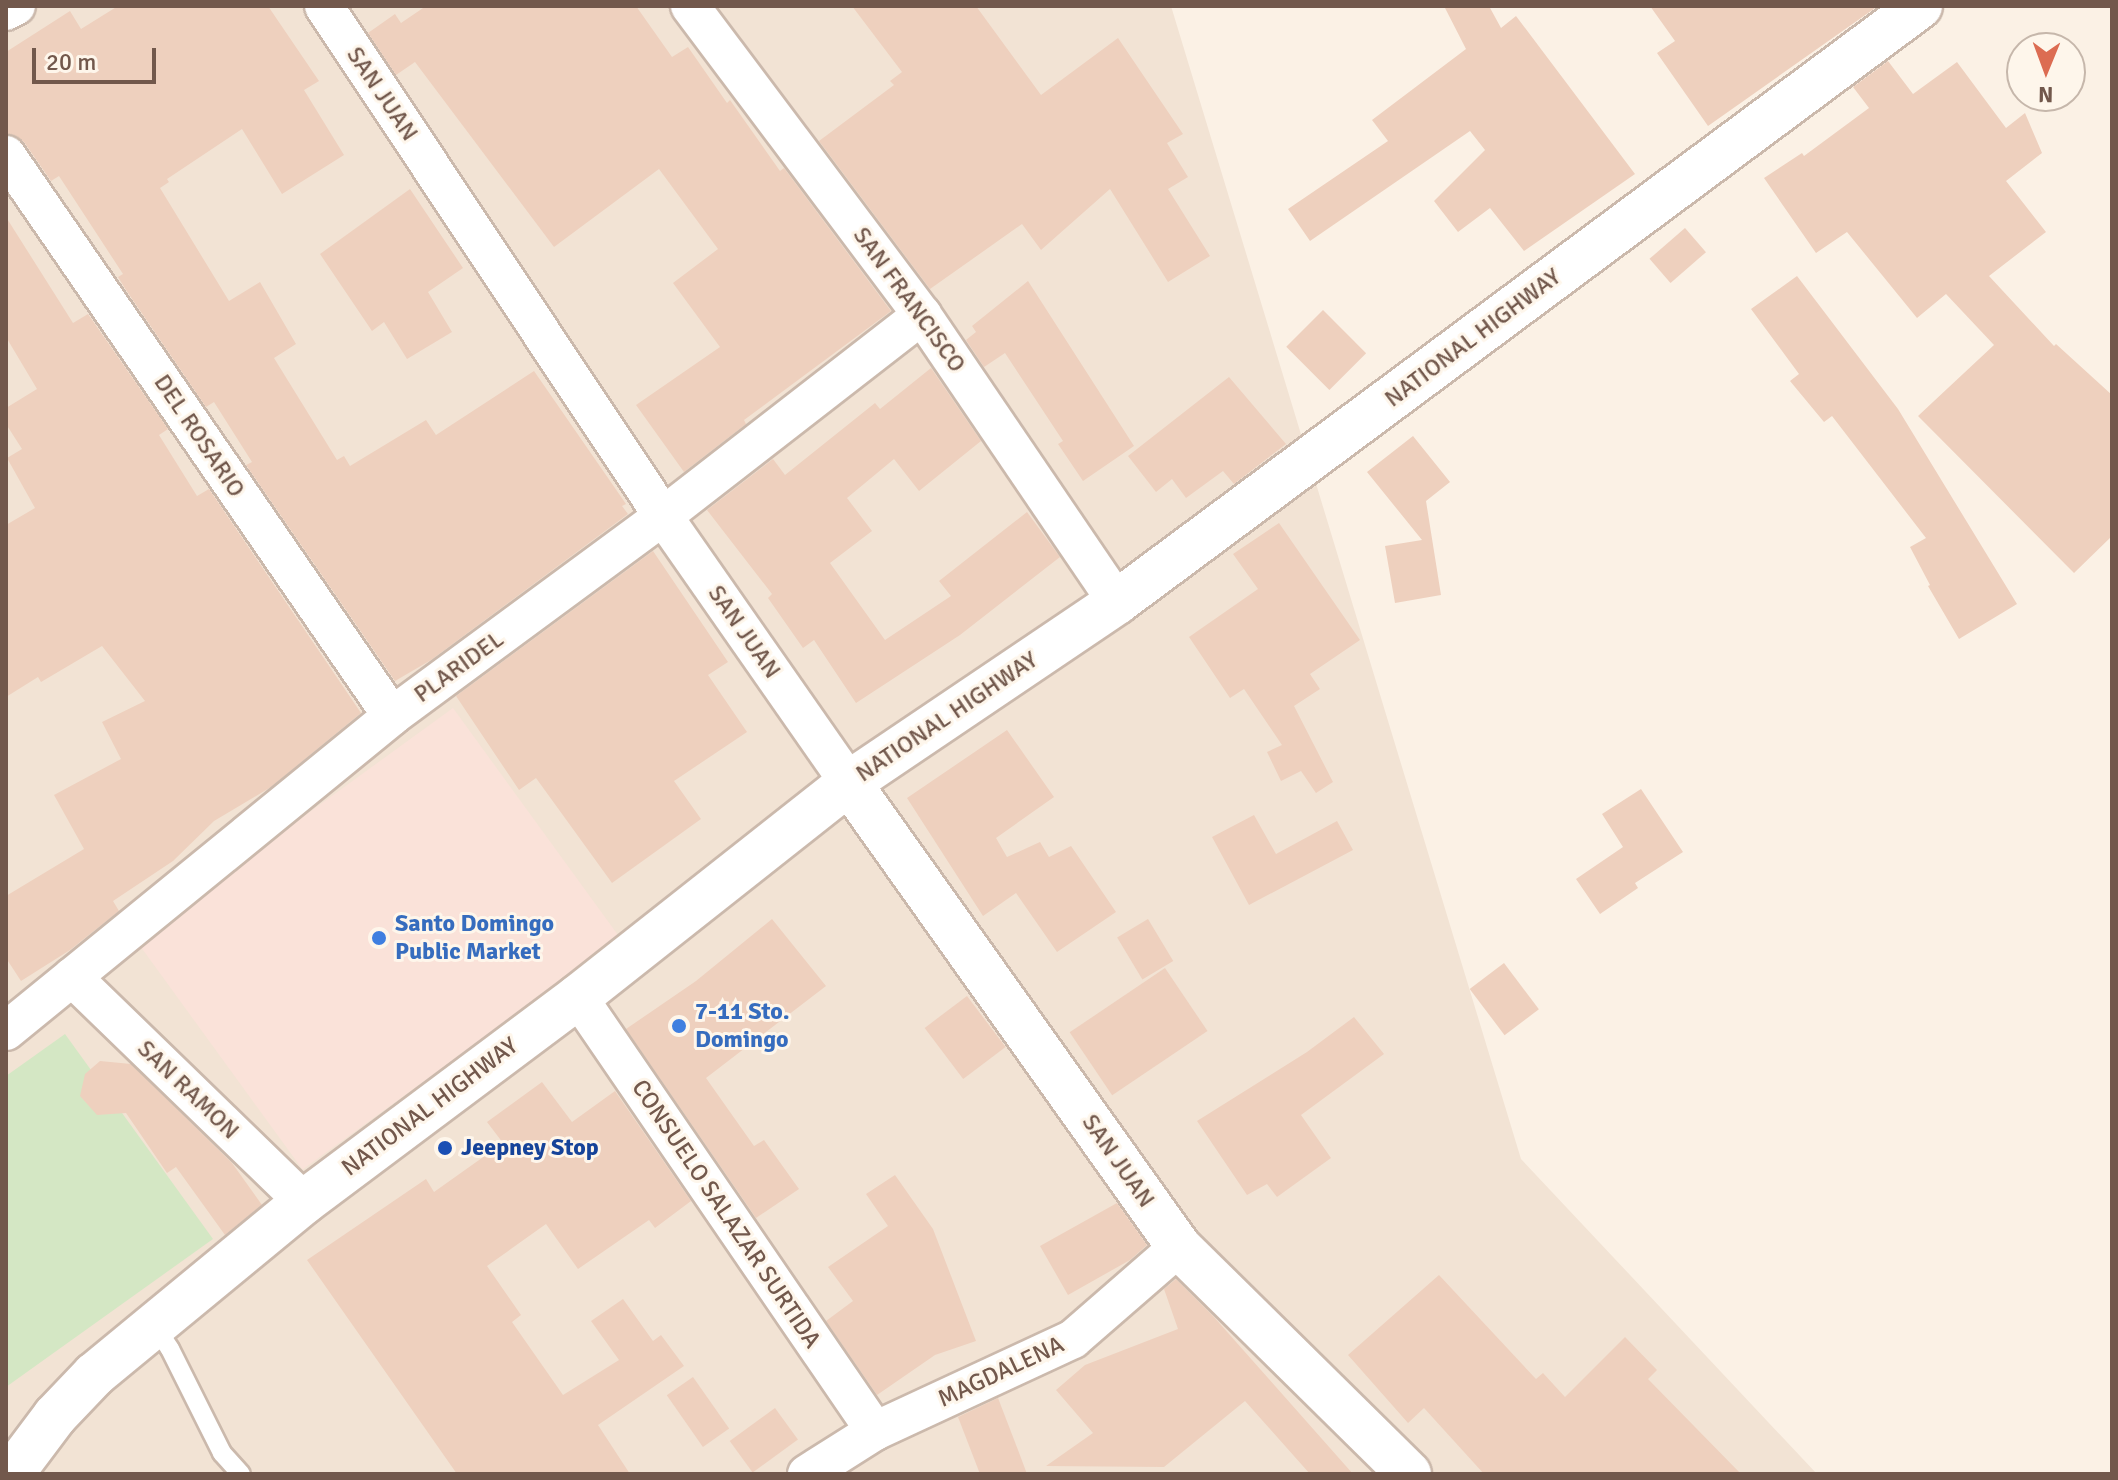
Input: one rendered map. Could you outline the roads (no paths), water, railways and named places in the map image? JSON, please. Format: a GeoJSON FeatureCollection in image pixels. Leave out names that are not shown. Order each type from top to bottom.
{"type":"FeatureCollection","features":[{"type":"Feature","properties":{"kind":"main road","name":"NATIONAL HIGHWAY"},"geometry":{"type":"LineString","coordinates":[[14,1470],[74,1395],[304,1202],[578,997],[849,783],[1117,602],[1920,6]]}},
{"type":"Feature","properties":{"kind":"main road","name":"SAN JUAN"},"geometry":{"type":"LineString","coordinates":[[849,783],[1179,1247],[1409,1474]]}},
{"type":"Feature","properties":{"kind":"street"},"geometry":{"type":"LineString","coordinates":[[6,11],[16,6]]}},
{"type":"Feature","properties":{"kind":"street","name":"SAN JUAN"},"geometry":{"type":"LineString","coordinates":[[324,6],[663,516],[849,783]]}},
{"type":"Feature","properties":{"kind":"street","name":"SAN FRANCISCO"},"geometry":{"type":"LineString","coordinates":[[690,6],[922,315],[1117,602]]}},
{"type":"Feature","properties":{"kind":"street","name":"DEL ROSARIO"},"geometry":{"type":"LineString","coordinates":[[6,155],[392,716]]}},
{"type":"Feature","properties":{"kind":"street","name":"PLARIDEL"},"geometry":{"type":"LineString","coordinates":[[8,1024],[72,977],[392,716],[663,516],[922,315]]}},
{"type":"Feature","properties":{"kind":"street","name":"SAN RAMON"},"geometry":{"type":"LineString","coordinates":[[72,977],[304,1202]]}},
{"type":"Feature","properties":{"kind":"street","name":"CONSUELO SALAZAR SURTIDA"},"geometry":{"type":"LineString","coordinates":[[578,997],[875,1431]]}},
{"type":"Feature","properties":{"kind":"street","name":"MAGDALENA"},"geometry":{"type":"LineString","coordinates":[[807,1474],[875,1431],[1073,1339],[1179,1247]]}},
{"type":"Feature","properties":{"kind":"lane"},"geometry":{"type":"LineString","coordinates":[[155,1326],[170,1349],[222,1453],[241,1474]]}},
{"type":"Feature","properties":{"kind":"lane"},"geometry":{"type":"LineString","coordinates":[[222,1453],[224,1474]]}},
{"type":"Feature","properties":{"kind":"place","name":"Santo Domingo Public Market"},"geometry":{"type":"Point","coordinates":[379,938]}},
{"type":"Feature","properties":{"kind":"place","name":"7-11 Sto. Domingo"},"geometry":{"type":"Point","coordinates":[679,1026]}},
{"type":"Feature","properties":{"kind":"place","name":"Jeepney Stop"},"geometry":{"type":"Point","coordinates":[445,1148]}}]}
